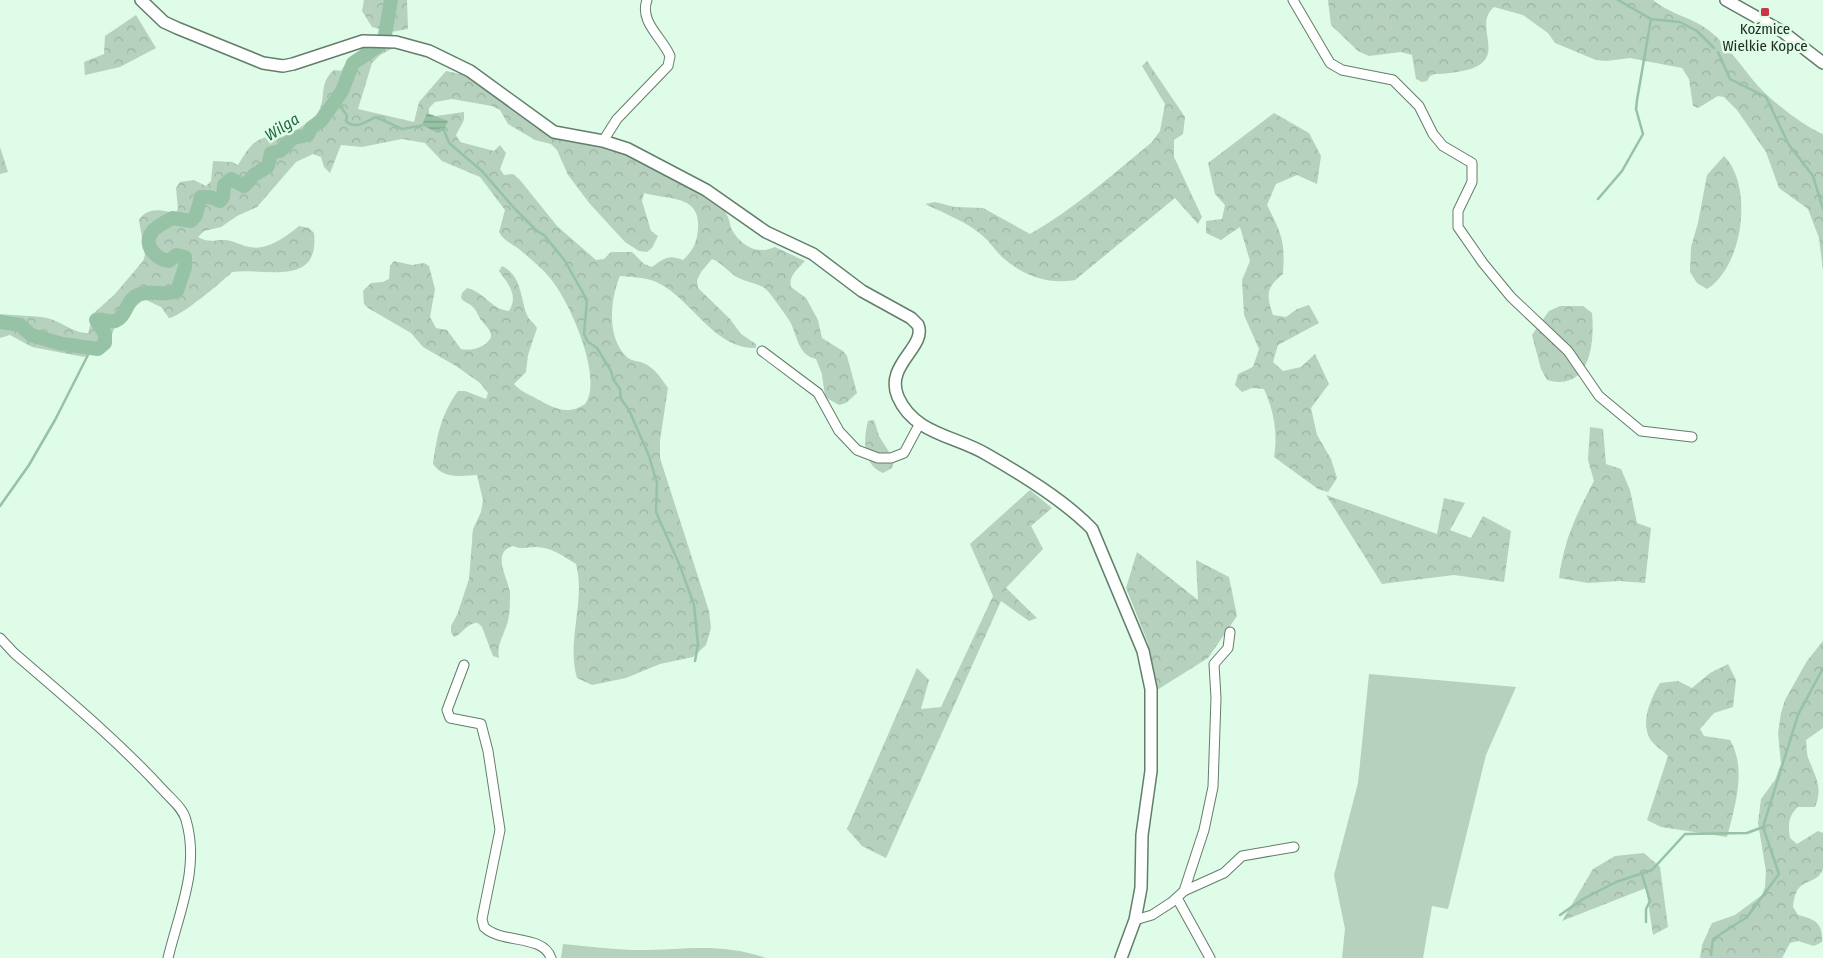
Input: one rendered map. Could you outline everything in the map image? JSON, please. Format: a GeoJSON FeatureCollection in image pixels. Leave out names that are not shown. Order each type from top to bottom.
{"type":"FeatureCollection","features":[{"type":"Feature","properties":{"kind":"street"},"geometry":{"type":"LineString","coordinates":[[141,0],[164,22],[263,63],[274,65],[310,60],[363,41],[396,42],[429,51],[470,71],[554,132],[603,141],[638,153],[706,190],[766,232],[813,254],[862,291],[911,318],[918,324],[919,333],[898,369],[894,384],[900,400],[920,423],[943,436],[987,454],[1078,515],[1092,529],[1143,651],[1151,689],[1151,771],[1142,835],[1141,888],[1135,920],[1122,958]]}},
{"type":"Feature","properties":{"kind":"street"},"geometry":{"type":"LineString","coordinates":[[603,141],[617,119],[668,66],[670,56],[666,46],[647,19],[645,7],[647,0]]}},
{"type":"Feature","properties":{"kind":"street"},"geometry":{"type":"LineString","coordinates":[[1293,0],[1330,63],[1342,70],[1394,80],[1419,106],[1434,134],[1443,146],[1472,163],[1472,182],[1458,211],[1458,227],[1483,264],[1511,297],[1568,351],[1599,396],[1641,431],[1692,437]]}},
{"type":"Feature","properties":{"kind":"street"},"geometry":{"type":"LineString","coordinates":[[1726,0],[1783,32],[1823,63]]}},
{"type":"Feature","properties":{"kind":"street"},"geometry":{"type":"LineString","coordinates":[[762,351],[818,393],[848,443],[867,456],[891,458],[904,453],[920,423]]}},
{"type":"Feature","properties":{"kind":"street"},"geometry":{"type":"LineString","coordinates":[[1210,958],[1180,894],[1210,805],[1213,787],[1216,698],[1214,664],[1228,648],[1230,632]]}},
{"type":"Feature","properties":{"kind":"street"},"geometry":{"type":"LineString","coordinates":[[0,638],[14,653],[119,745],[183,813],[188,831],[188,892],[168,958]]}},
{"type":"Feature","properties":{"kind":"street"},"geometry":{"type":"LineString","coordinates":[[464,665],[448,710],[448,715],[450,718],[481,724],[500,817],[500,839],[482,919],[484,927],[497,936],[538,944],[549,952],[552,958]]}},
{"type":"Feature","properties":{"kind":"street"},"geometry":{"type":"LineString","coordinates":[[1135,920],[1152,915],[1180,894],[1224,873],[1242,856],[1294,847]]}},
{"type":"Feature","properties":{"kind":"green space"},"geometry":{"type":"Polygon","coordinates":[[[364,0],[407,0],[408,29],[391,32],[372,27],[362,11],[364,0]]]}},
{"type":"Feature","properties":{"kind":"green space"},"geometry":{"type":"Polygon","coordinates":[[[1328,0],[1653,0],[1666,9],[1698,23],[1713,33],[1773,101],[1799,121],[1823,134],[1823,271],[1819,238],[1808,209],[1779,188],[1766,152],[1737,110],[1724,97],[1718,96],[1698,108],[1693,106],[1689,79],[1682,68],[1630,58],[1606,61],[1596,60],[1555,43],[1548,33],[1523,15],[1494,7],[1487,16],[1487,57],[1479,65],[1463,71],[1435,74],[1430,76],[1427,81],[1422,82],[1416,79],[1412,55],[1401,52],[1369,56],[1358,51],[1331,25],[1328,0]]]}},
{"type":"Feature","properties":{"kind":"green space"},"geometry":{"type":"Polygon","coordinates":[[[136,15],[156,48],[120,67],[85,75],[84,62],[104,54],[105,36],[136,15]]]}},
{"type":"Feature","properties":{"kind":"green space"},"geometry":{"type":"Polygon","coordinates":[[[378,47],[395,47],[380,55],[372,63],[358,109],[414,122],[419,102],[446,71],[470,76],[537,128],[553,135],[619,152],[673,175],[725,212],[736,236],[751,248],[763,250],[775,247],[805,261],[792,276],[791,287],[806,298],[818,320],[822,338],[843,351],[847,356],[857,393],[846,403],[839,405],[825,397],[822,374],[816,359],[810,357],[801,349],[789,320],[768,291],[761,286],[737,277],[712,259],[697,280],[698,288],[730,319],[741,334],[756,344],[756,348],[741,346],[727,340],[702,321],[667,288],[654,281],[620,276],[614,296],[612,307],[613,330],[621,350],[631,360],[651,367],[668,388],[660,440],[660,458],[709,611],[711,628],[706,645],[693,657],[660,664],[626,678],[592,685],[577,678],[574,664],[574,635],[579,592],[576,564],[557,553],[541,547],[522,548],[513,546],[506,549],[503,554],[502,567],[509,588],[510,604],[508,621],[499,648],[499,658],[493,656],[482,627],[478,623],[468,626],[454,637],[451,632],[451,626],[457,615],[469,579],[473,529],[481,512],[483,500],[477,475],[453,476],[437,469],[433,464],[438,435],[447,408],[458,391],[465,391],[486,399],[488,393],[480,383],[456,366],[423,347],[411,333],[368,308],[364,304],[363,291],[371,283],[383,282],[389,279],[390,266],[394,261],[412,265],[424,263],[429,266],[435,289],[430,317],[436,328],[447,330],[461,349],[479,348],[488,341],[491,335],[489,329],[472,306],[461,298],[462,293],[467,288],[473,290],[503,310],[509,311],[513,295],[509,285],[499,271],[502,266],[509,270],[517,281],[527,315],[537,328],[528,355],[526,372],[514,384],[522,391],[549,405],[572,410],[585,404],[590,392],[590,376],[582,339],[558,289],[543,270],[519,249],[505,240],[499,232],[505,210],[480,177],[442,161],[425,143],[402,139],[362,147],[341,145],[330,173],[324,167],[321,157],[313,154],[296,162],[257,207],[237,216],[221,227],[204,231],[198,237],[208,241],[228,240],[256,248],[276,242],[299,226],[309,228],[314,233],[313,251],[308,262],[299,269],[287,272],[232,272],[191,306],[169,318],[161,307],[144,299],[116,324],[107,347],[84,357],[32,347],[10,335],[0,338],[0,314],[47,318],[78,332],[88,333],[94,313],[115,294],[143,261],[145,255],[139,220],[142,216],[155,210],[175,214],[178,209],[176,188],[180,182],[194,180],[206,186],[211,181],[213,161],[232,162],[238,165],[257,141],[284,136],[309,122],[320,110],[324,87],[329,75],[334,70],[341,71],[348,60],[359,52],[378,47]],[[452,99],[435,102],[429,108],[429,117],[464,112],[464,120],[456,135],[460,142],[494,151],[500,145],[506,153],[500,169],[504,175],[513,174],[520,180],[557,226],[596,260],[604,259],[611,252],[632,252],[644,264],[652,267],[670,257],[683,260],[692,250],[697,238],[698,218],[689,205],[682,201],[644,193],[642,201],[651,231],[658,236],[652,248],[647,252],[639,251],[625,242],[590,204],[568,175],[557,150],[551,144],[535,140],[508,124],[500,110],[492,106],[452,99]]]}},
{"type":"Feature","properties":{"kind":"green space"},"geometry":{"type":"Polygon","coordinates":[[[1147,61],[1185,117],[1183,134],[1174,140],[1174,157],[1202,217],[1198,224],[1175,198],[1075,280],[1055,281],[1035,277],[1017,268],[1001,256],[986,238],[970,226],[925,204],[935,202],[955,207],[983,208],[1030,234],[1046,224],[1077,203],[1107,179],[1152,142],[1160,131],[1165,104],[1142,66],[1147,61]]]}},
{"type":"Feature","properties":{"kind":"green space"},"geometry":{"type":"Polygon","coordinates":[[[1274,113],[1309,133],[1321,156],[1317,184],[1297,175],[1276,184],[1267,205],[1283,245],[1283,274],[1273,283],[1269,292],[1269,302],[1273,315],[1286,317],[1297,309],[1309,305],[1319,323],[1278,345],[1273,362],[1283,371],[1301,367],[1315,354],[1329,384],[1311,408],[1317,435],[1331,459],[1337,478],[1328,492],[1318,489],[1274,457],[1276,439],[1274,422],[1264,389],[1252,388],[1242,392],[1235,385],[1238,374],[1253,367],[1259,349],[1244,315],[1242,280],[1250,261],[1240,227],[1221,240],[1206,233],[1206,221],[1222,219],[1225,205],[1215,194],[1208,163],[1274,113]]]}},
{"type":"Feature","properties":{"kind":"green space"},"geometry":{"type":"Polygon","coordinates":[[[0,147],[8,172],[0,174],[0,147]]]}},
{"type":"Feature","properties":{"kind":"green space"},"geometry":{"type":"Polygon","coordinates":[[[1724,156],[1733,169],[1739,186],[1741,205],[1740,226],[1736,245],[1729,263],[1719,278],[1707,289],[1697,283],[1690,272],[1691,247],[1698,223],[1707,175],[1724,156]]]}},
{"type":"Feature","properties":{"kind":"green space"},"geometry":{"type":"Polygon","coordinates":[[[1560,306],[1583,306],[1592,313],[1593,326],[1590,351],[1586,363],[1580,373],[1572,379],[1561,382],[1547,380],[1541,369],[1532,335],[1549,311],[1560,306]]]}},
{"type":"Feature","properties":{"kind":"green space"},"geometry":{"type":"Polygon","coordinates":[[[874,420],[879,436],[894,460],[892,468],[883,473],[876,469],[866,452],[865,436],[868,421],[874,420]]]}},
{"type":"Feature","properties":{"kind":"green space"},"geometry":{"type":"Polygon","coordinates":[[[1590,427],[1603,429],[1606,464],[1621,469],[1630,490],[1637,523],[1651,528],[1645,583],[1619,581],[1588,583],[1559,578],[1564,552],[1572,528],[1594,481],[1588,460],[1590,427]]]}},
{"type":"Feature","properties":{"kind":"green space"},"geometry":{"type":"Polygon","coordinates":[[[1030,490],[1052,508],[1031,526],[1043,549],[1006,588],[1037,618],[1029,621],[1001,601],[886,858],[862,846],[847,829],[917,668],[929,680],[921,709],[941,707],[993,596],[970,544],[1030,490]]]}},
{"type":"Feature","properties":{"kind":"green space"},"geometry":{"type":"Polygon","coordinates":[[[1326,495],[1437,534],[1444,498],[1465,503],[1450,530],[1471,538],[1483,516],[1511,531],[1504,582],[1454,575],[1382,584],[1326,495]]]}},
{"type":"Feature","properties":{"kind":"green space"},"geometry":{"type":"Polygon","coordinates":[[[1137,552],[1198,600],[1196,560],[1229,577],[1237,616],[1208,658],[1157,690],[1148,643],[1126,588],[1137,552]]]}},
{"type":"Feature","properties":{"kind":"green space"},"geometry":{"type":"Polygon","coordinates":[[[1823,641],[1823,728],[1806,740],[1808,758],[1818,783],[1817,800],[1815,807],[1798,807],[1795,810],[1791,817],[1789,829],[1790,838],[1797,844],[1818,831],[1823,833],[1823,869],[1820,875],[1802,885],[1798,890],[1793,907],[1798,915],[1809,918],[1817,923],[1821,930],[1822,942],[1814,946],[1798,941],[1790,943],[1782,958],[1700,958],[1702,945],[1712,923],[1735,915],[1762,895],[1765,887],[1766,871],[1758,823],[1761,799],[1775,780],[1781,764],[1778,733],[1781,713],[1785,700],[1807,661],[1823,641]]]}},
{"type":"Feature","properties":{"kind":"green space"},"geometry":{"type":"Polygon","coordinates":[[[1728,664],[1736,680],[1733,707],[1714,713],[1700,729],[1704,736],[1730,740],[1738,763],[1738,788],[1727,837],[1661,827],[1647,820],[1668,756],[1650,739],[1647,732],[1646,718],[1650,703],[1660,683],[1678,681],[1692,688],[1710,673],[1728,664]]]}},
{"type":"Feature","properties":{"kind":"green space"},"geometry":{"type":"Polygon","coordinates":[[[1369,674],[1516,687],[1486,755],[1448,909],[1432,906],[1423,958],[1342,958],[1345,929],[1334,875],[1358,783],[1369,674]]]}},
{"type":"Feature","properties":{"kind":"green space"},"geometry":{"type":"Polygon","coordinates":[[[1644,853],[1660,867],[1668,927],[1653,935],[1646,888],[1562,921],[1593,869],[1615,856],[1644,853]]]}},
{"type":"Feature","properties":{"kind":"green space"},"geometry":{"type":"Polygon","coordinates":[[[563,944],[632,950],[715,948],[766,958],[561,958],[563,944]]]}},
{"type":"Feature","properties":{"kind":"shaded area"},"geometry":{"type":"Polygon","coordinates":[[[427,113],[448,121],[444,130],[438,133],[422,125],[427,113]]]}},
{"type":"Feature","properties":{"kind":"waterway","name":"Wilga"},"geometry":{"type":"LineString","coordinates":[[385,35],[391,0]]}},
{"type":"Feature","properties":{"kind":"waterway"},"geometry":{"type":"LineString","coordinates":[[1618,0],[1651,19],[1680,22],[1697,31],[1714,48]]}},
{"type":"Feature","properties":{"kind":"waterway"},"geometry":{"type":"LineString","coordinates":[[1598,199],[1622,171],[1643,134],[1636,109],[1651,19]]}},
{"type":"Feature","properties":{"kind":"waterway","name":"Wilga"},"geometry":{"type":"LineString","coordinates":[[0,322],[20,325],[31,335],[62,344],[98,349],[105,343],[105,334],[96,320],[115,321],[119,319],[131,300],[143,293],[172,293],[177,291],[185,267],[185,257],[176,255],[169,261],[155,254],[149,242],[149,237],[154,230],[172,218],[191,221],[196,215],[201,197],[210,197],[220,201],[223,197],[224,185],[231,179],[244,186],[254,175],[268,166],[271,153],[280,151],[293,138],[308,135],[311,128],[321,121],[342,91],[353,63],[380,45]]}},
{"type":"Feature","properties":{"kind":"waterway"},"geometry":{"type":"LineString","coordinates":[[1718,52],[1730,79],[1766,97],[1789,145],[1813,176],[1823,209]]}},
{"type":"Feature","properties":{"kind":"waterway"},"geometry":{"type":"LineString","coordinates":[[339,95],[340,105],[347,116],[346,121],[350,124],[361,124],[376,117],[402,129],[424,125]]}},
{"type":"Feature","properties":{"kind":"waterway"},"geometry":{"type":"LineString","coordinates":[[441,129],[444,130],[449,143],[482,171],[514,208],[537,231],[544,235],[565,261],[587,300],[584,334],[588,342],[597,348],[611,371],[613,379],[620,389],[621,399],[629,410],[649,456],[657,483],[656,512],[680,566],[694,605],[698,645],[695,661]]}},
{"type":"Feature","properties":{"kind":"waterway"},"geometry":{"type":"LineString","coordinates":[[0,506],[29,465],[55,420],[91,349]]}},
{"type":"Feature","properties":{"kind":"waterway"},"geometry":{"type":"LineString","coordinates":[[1711,955],[1713,939],[1747,917],[1779,874],[1763,827],[1798,715],[1823,668]]}},
{"type":"Feature","properties":{"kind":"waterway"},"geometry":{"type":"LineString","coordinates":[[1560,915],[1583,899],[1616,882],[1652,870],[1685,834],[1747,833],[1763,827]]}},
{"type":"Feature","properties":{"kind":"waterway"},"geometry":{"type":"LineString","coordinates":[[1642,874],[1650,901],[1646,909],[1646,922]]}},
{"type":"Feature","properties":{"kind":"place","name":"Koźmice Wielkie Kopce"},"geometry":{"type":"Point","coordinates":[1765,12]}}]}
